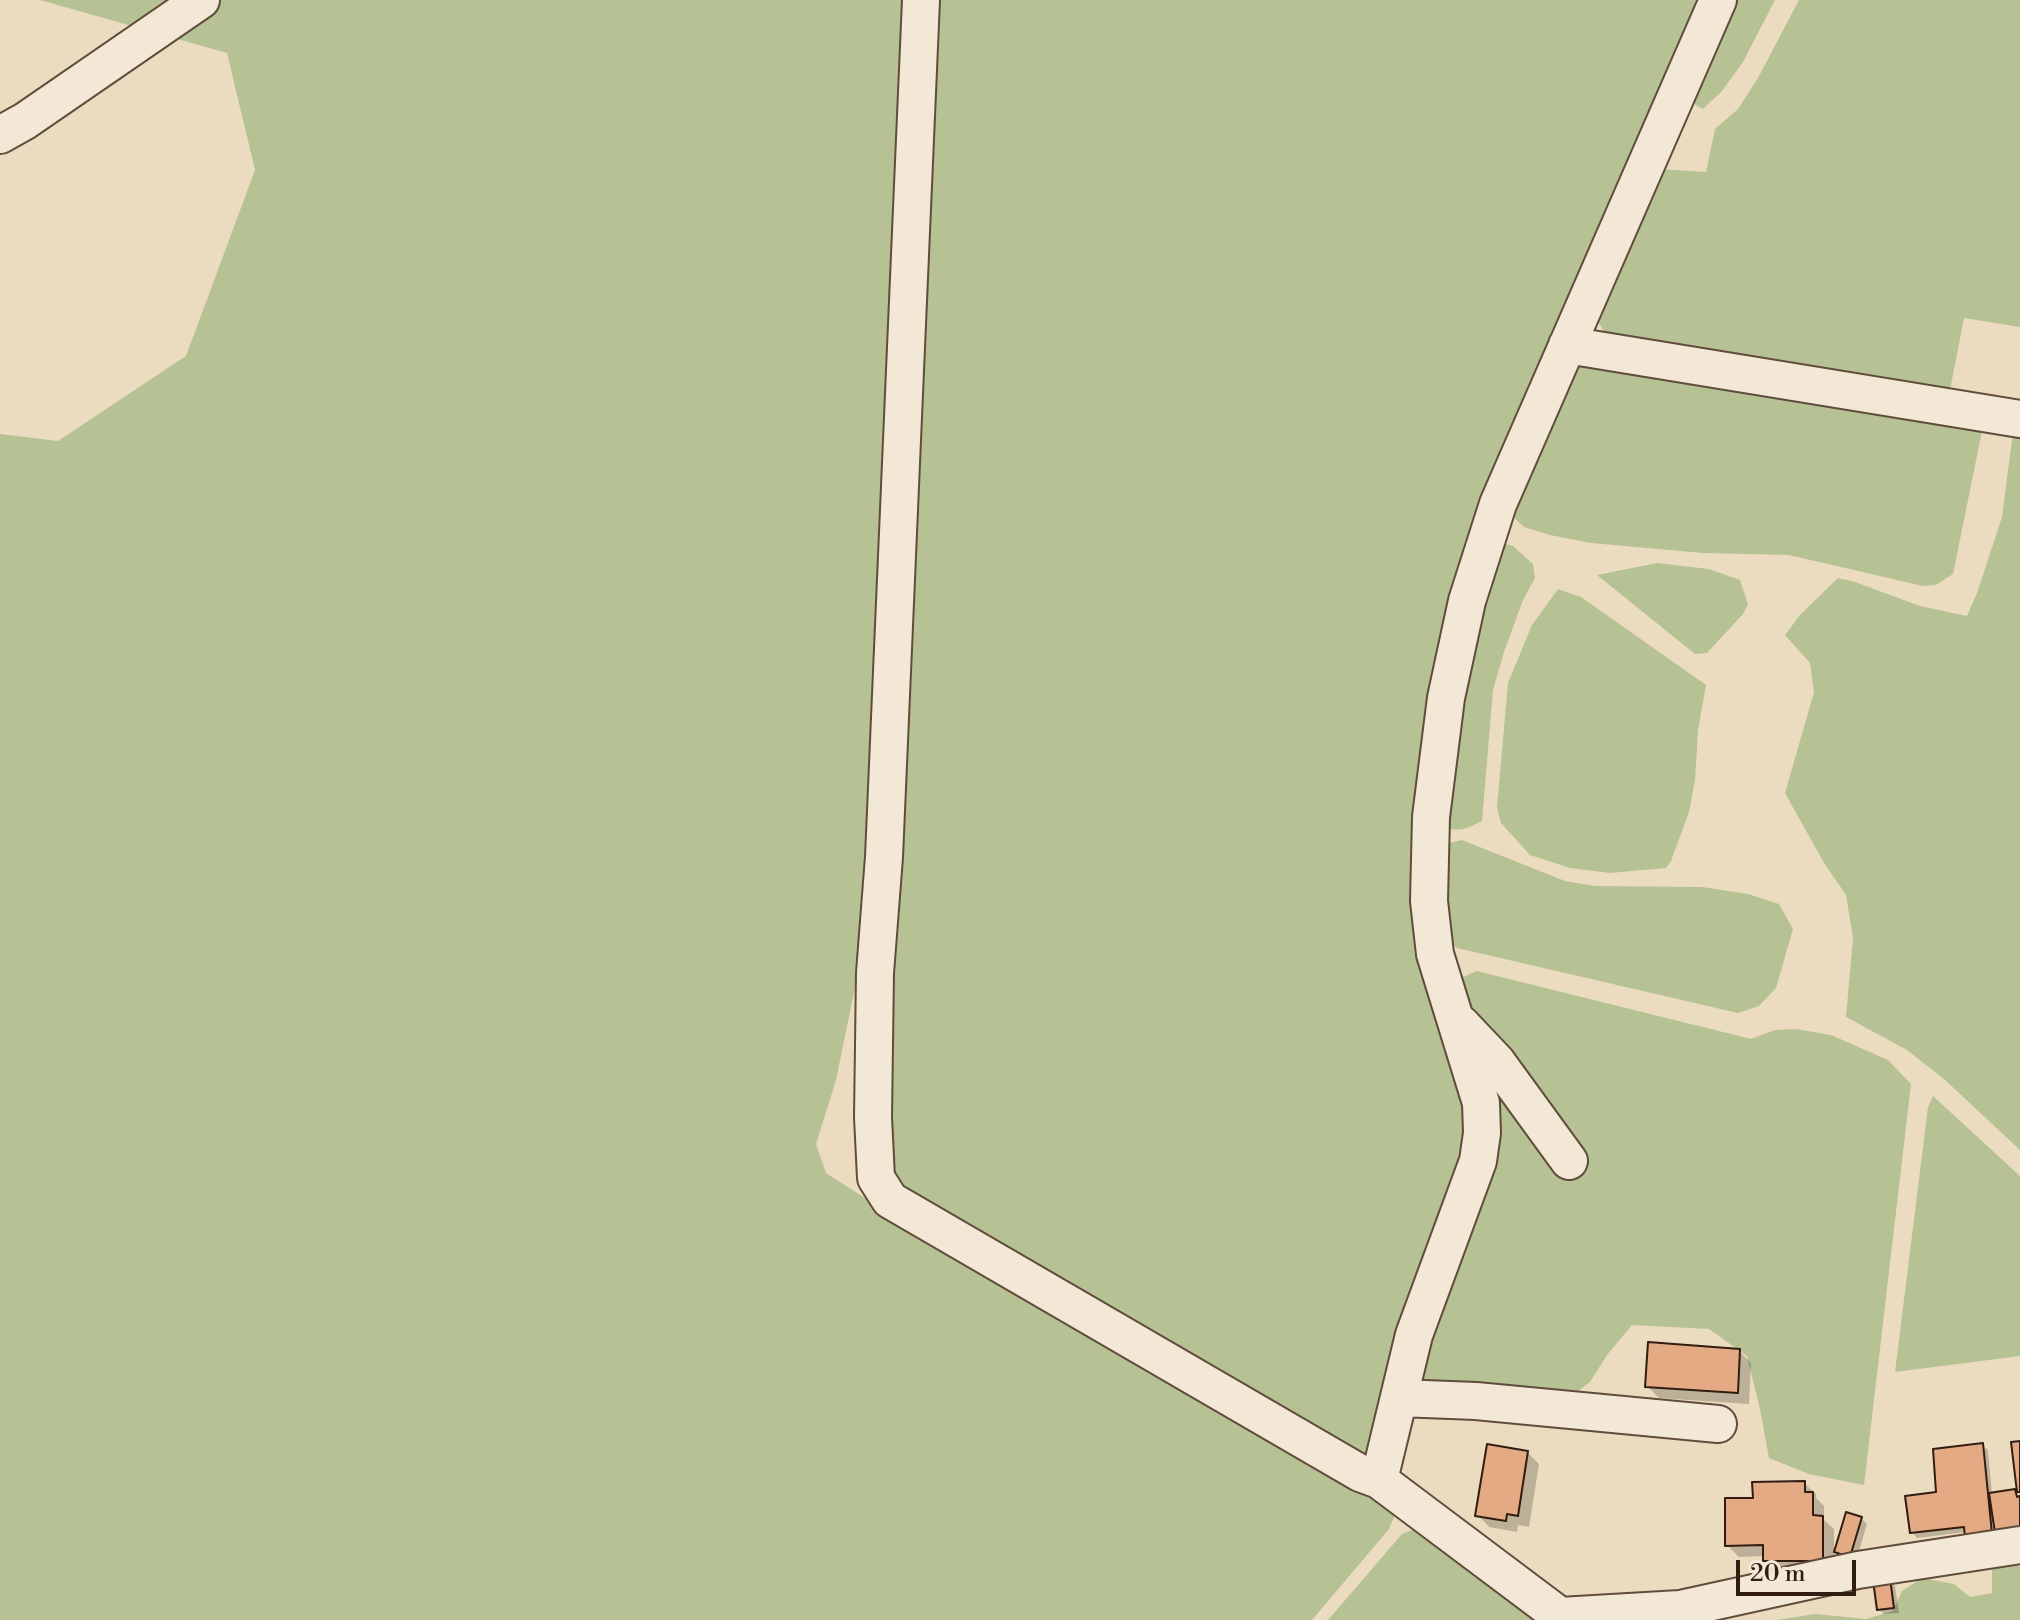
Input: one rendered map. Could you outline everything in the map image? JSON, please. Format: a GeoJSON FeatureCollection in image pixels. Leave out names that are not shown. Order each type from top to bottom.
{"type":"FeatureCollection","features":[{"type":"Feature","properties":{"kind":"street"},"geometry":{"type":"LineString","coordinates":[[0,135],[201,0]]}},
{"type":"Feature","properties":{"kind":"street"},"geometry":{"type":"LineString","coordinates":[[921,0],[872,1072],[876,1178],[890,1200],[1360,1473],[1379,1480],[1560,1616],[1680,1609],[1858,1570],[2020,1545]]}},
{"type":"Feature","properties":{"kind":"street"},"geometry":{"type":"LineString","coordinates":[[1379,1480],[1414,1335],[1478,1161],[1482,1133],[1481,1103],[1435,954],[1429,901],[1431,817],[1446,698],[1467,601],[1498,504],[1718,0]]}},
{"type":"Feature","properties":{"kind":"street"},"geometry":{"type":"LineString","coordinates":[[1567,345],[2020,419]]}},
{"type":"Feature","properties":{"kind":"street"},"geometry":{"type":"LineString","coordinates":[[1455,1018],[1497,1062],[1569,1161]]}},
{"type":"Feature","properties":{"kind":"street"},"geometry":{"type":"LineString","coordinates":[[1399,1398],[1476,1401],[1718,1424]]}},
{"type":"Feature","properties":{"kind":"green space"},"geometry":{"type":"Polygon","coordinates":[[[40,0],[908,0],[875,858],[861,958],[836,1080],[816,1144],[826,1173],[879,1207],[1350,1481],[1396,1512],[1389,1529],[1312,1620],[0,1620],[0,434],[58,441],[186,356],[255,170],[227,53],[40,0]]]}},
{"type":"Feature","properties":{"kind":"green space"},"geometry":{"type":"Polygon","coordinates":[[[934,0],[1700,0],[1562,326],[1420,814],[1470,1105],[1470,1137],[1365,1462],[899,1195],[886,1173],[885,956],[934,0]]]}},
{"type":"Feature","properties":{"kind":"green space"},"geometry":{"type":"Polygon","coordinates":[[[1733,0],[1775,0],[1743,62],[1722,91],[1703,109],[1689,101],[1733,0]]]}},
{"type":"Feature","properties":{"kind":"green space"},"geometry":{"type":"Polygon","coordinates":[[[1799,0],[2020,0],[2020,327],[1964,318],[1949,395],[1609,339],[1594,315],[1659,169],[1706,172],[1715,129],[1738,109],[1799,0]]]}},
{"type":"Feature","properties":{"kind":"green space"},"geometry":{"type":"Polygon","coordinates":[[[1585,362],[1982,431],[1953,574],[1936,585],[1923,586],[1789,555],[1703,553],[1591,543],[1524,527],[1510,514],[1571,371],[1585,362]]]}},
{"type":"Feature","properties":{"kind":"green space"},"geometry":{"type":"Polygon","coordinates":[[[2013,432],[2020,433],[2020,1150],[1944,1079],[1907,1050],[1846,1017],[1853,938],[1846,895],[1824,863],[1785,793],[1814,692],[1810,663],[1785,635],[1800,615],[1838,578],[1920,606],[1967,616],[2002,517],[2013,432]]]}},
{"type":"Feature","properties":{"kind":"green space"},"geometry":{"type":"Polygon","coordinates":[[[1499,542],[1513,546],[1533,564],[1535,578],[1523,600],[1493,690],[1482,821],[1458,830],[1442,826],[1459,697],[1499,542]]]}},
{"type":"Feature","properties":{"kind":"green space"},"geometry":{"type":"Polygon","coordinates":[[[1657,563],[1709,569],[1740,580],[1748,604],[1743,614],[1707,653],[1695,654],[1597,575],[1657,563]]]}},
{"type":"Feature","properties":{"kind":"green space"},"geometry":{"type":"Polygon","coordinates":[[[1558,589],[1581,597],[1706,685],[1689,812],[1666,868],[1610,873],[1570,868],[1530,855],[1501,823],[1497,807],[1508,683],[1532,625],[1558,589]]]}},
{"type":"Feature","properties":{"kind":"green space"},"geometry":{"type":"Polygon","coordinates":[[[1462,840],[1565,881],[1595,886],[1702,887],[1748,894],[1779,904],[1793,929],[1776,988],[1759,1006],[1738,1013],[1457,948],[1443,936],[1440,845],[1462,840]]]}},
{"type":"Feature","properties":{"kind":"green space"},"geometry":{"type":"Polygon","coordinates":[[[1477,971],[1751,1039],[1775,1030],[1796,1029],[1831,1035],[1888,1060],[1911,1084],[1864,1485],[1809,1474],[1769,1458],[1747,1356],[1709,1329],[1632,1325],[1590,1382],[1567,1400],[1418,1382],[1488,1166],[1456,980],[1477,971]]]}},
{"type":"Feature","properties":{"kind":"green space"},"geometry":{"type":"Polygon","coordinates":[[[1933,1096],[2020,1176],[2020,1356],[1895,1372],[1928,1107],[1933,1096]]]}},
{"type":"Feature","properties":{"kind":"green space"},"geometry":{"type":"Polygon","coordinates":[[[1425,1525],[1540,1620],[1328,1620],[1402,1534],[1425,1525]]]}},
{"type":"Feature","properties":{"kind":"green space"},"geometry":{"type":"Polygon","coordinates":[[[2020,1562],[2020,1620],[1777,1620],[1815,1614],[1866,1619],[1893,1611],[1902,1591],[1922,1578],[1954,1584],[1970,1597],[1992,1593],[1992,1565],[2020,1562]]]}},
{"type":"Feature","properties":{"kind":"building"},"geometry":{"type":"Polygon","coordinates":[[[1648,1342],[1740,1349],[1738,1393],[1645,1387],[1648,1342]]]}},
{"type":"Feature","properties":{"kind":"building"},"geometry":{"type":"Polygon","coordinates":[[[2020,1441],[2020,1492],[2017,1492],[2011,1442],[2020,1441]]]}},
{"type":"Feature","properties":{"kind":"building"},"geometry":{"type":"Polygon","coordinates":[[[1983,1443],[1992,1534],[1965,1537],[1964,1527],[1910,1533],[1905,1496],[1936,1492],[1933,1449],[1983,1443]]]}},
{"type":"Feature","properties":{"kind":"building"},"geometry":{"type":"Polygon","coordinates":[[[1487,1444],[1528,1451],[1518,1516],[1507,1514],[1506,1521],[1475,1516],[1487,1444]]]}},
{"type":"Feature","properties":{"kind":"building"},"geometry":{"type":"Polygon","coordinates":[[[1805,1481],[1805,1492],[1813,1492],[1813,1515],[1823,1516],[1823,1561],[1763,1561],[1763,1545],[1725,1546],[1725,1498],[1753,1498],[1752,1482],[1805,1481]]]}},
{"type":"Feature","properties":{"kind":"building"},"geometry":{"type":"Polygon","coordinates":[[[2015,1489],[2017,1497],[2020,1496],[2020,1529],[1995,1533],[1989,1493],[2015,1489]]]}},
{"type":"Feature","properties":{"kind":"building"},"geometry":{"type":"Polygon","coordinates":[[[1846,1512],[1862,1517],[1850,1557],[1834,1552],[1846,1512]]]}},
{"type":"Feature","properties":{"kind":"building"},"geometry":{"type":"Polygon","coordinates":[[[1890,1578],[1894,1608],[1877,1610],[1873,1580],[1890,1578]]]}}]}
